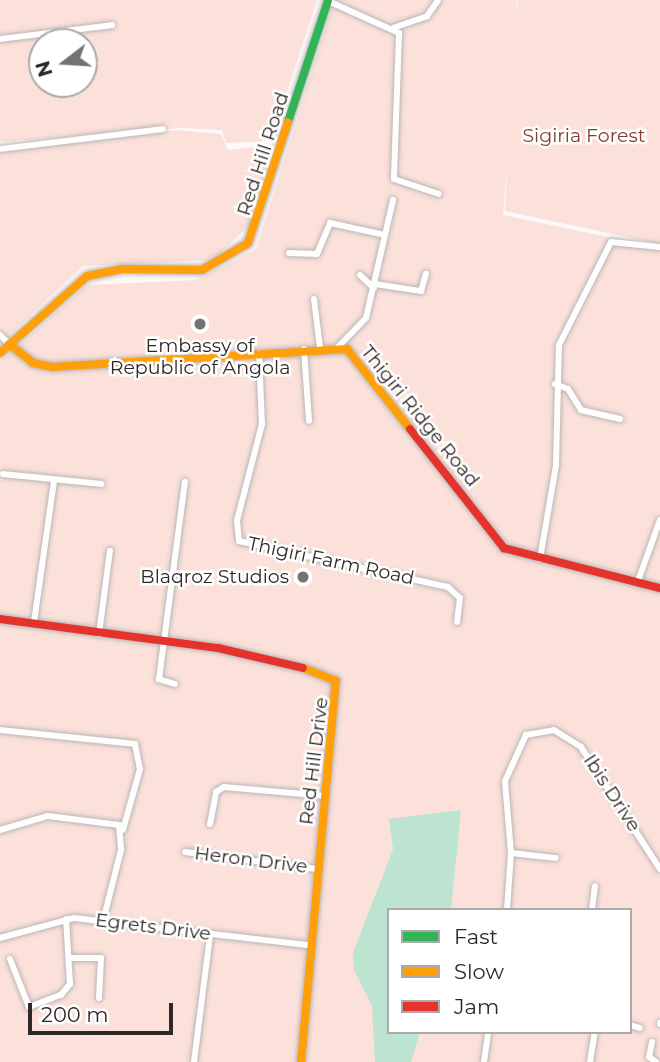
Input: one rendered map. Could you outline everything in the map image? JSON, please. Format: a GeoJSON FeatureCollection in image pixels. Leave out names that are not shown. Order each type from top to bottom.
{"type":"FeatureCollection","features":[{"type":"Feature","properties":{"kind":"street"},"geometry":{"type":"LineString","coordinates":[[328,0],[391,29],[399,37],[394,180],[439,194]]}},
{"type":"Feature","properties":{"kind":"street","name":"Red Hill Road"},"geometry":{"type":"LineString","coordinates":[[0,353],[87,276],[123,269],[202,270],[248,243],[328,0]]}},
{"type":"Feature","properties":{"kind":"street"},"geometry":{"type":"LineString","coordinates":[[391,29],[427,16],[438,0]]}},
{"type":"Feature","properties":{"kind":"street"},"geometry":{"type":"LineString","coordinates":[[0,39],[112,25]]}},
{"type":"Feature","properties":{"kind":"street"},"geometry":{"type":"LineString","coordinates":[[0,149],[163,129]]}},
{"type":"Feature","properties":{"kind":"street"},"geometry":{"type":"LineString","coordinates":[[338,347],[366,318],[393,200]]}},
{"type":"Feature","properties":{"kind":"street"},"geometry":{"type":"LineString","coordinates":[[289,253],[317,254],[330,223],[385,234]]}},
{"type":"Feature","properties":{"kind":"street"},"geometry":{"type":"LineString","coordinates":[[540,559],[555,465],[555,384],[559,345],[613,240],[660,247]]}},
{"type":"Feature","properties":{"kind":"street"},"geometry":{"type":"LineString","coordinates":[[360,275],[374,286],[418,292],[426,274]]}},
{"type":"Feature","properties":{"kind":"street"},"geometry":{"type":"LineString","coordinates":[[314,299],[320,348]]}},
{"type":"Feature","properties":{"kind":"street"},"geometry":{"type":"LineString","coordinates":[[0,335],[9,344]]}},
{"type":"Feature","properties":{"kind":"street","name":"Thigiri Ridge Road"},"geometry":{"type":"LineString","coordinates":[[9,344],[47,367],[338,347],[356,356],[499,543],[540,559],[660,587]]}},
{"type":"Feature","properties":{"kind":"street"},"geometry":{"type":"LineString","coordinates":[[304,349],[309,421]]}},
{"type":"Feature","properties":{"kind":"street","name":"Thigiri Farm Road"},"geometry":{"type":"LineString","coordinates":[[259,353],[262,430],[237,521],[239,541],[448,587],[460,598],[457,622]]}},
{"type":"Feature","properties":{"kind":"street"},"geometry":{"type":"LineString","coordinates":[[555,384],[568,389],[581,410],[620,419]]}},
{"type":"Feature","properties":{"kind":"street"},"geometry":{"type":"LineString","coordinates":[[3,474],[54,482],[101,484]]}},
{"type":"Feature","properties":{"kind":"street"},"geometry":{"type":"LineString","coordinates":[[34,622],[54,482]]}},
{"type":"Feature","properties":{"kind":"street"},"geometry":{"type":"LineString","coordinates":[[175,684],[159,679],[185,482]]}},
{"type":"Feature","properties":{"kind":"street"},"geometry":{"type":"LineString","coordinates":[[638,581],[660,520]]}},
{"type":"Feature","properties":{"kind":"street"},"geometry":{"type":"LineString","coordinates":[[99,634],[110,551]]}},
{"type":"Feature","properties":{"kind":"street","name":"Red Hill Drive"},"geometry":{"type":"LineString","coordinates":[[0,619],[164,641],[301,666],[334,679],[339,691],[309,945],[301,1062]]}},
{"type":"Feature","properties":{"kind":"street","name":"Ibis Drive"},"geometry":{"type":"LineString","coordinates":[[507,908],[511,853],[507,771],[518,740],[549,729],[588,754],[660,869]]}},
{"type":"Feature","properties":{"kind":"street"},"geometry":{"type":"LineString","coordinates":[[0,730],[135,744],[140,769],[103,921]]}},
{"type":"Feature","properties":{"kind":"street"},"geometry":{"type":"LineString","coordinates":[[210,824],[216,792],[224,787],[326,796]]}},
{"type":"Feature","properties":{"kind":"street"},"geometry":{"type":"LineString","coordinates":[[0,830],[68,816],[123,830]]}},
{"type":"Feature","properties":{"kind":"street","name":"Heron Drive"},"geometry":{"type":"LineString","coordinates":[[185,852],[317,869]]}},
{"type":"Feature","properties":{"kind":"street"},"geometry":{"type":"LineString","coordinates":[[511,853],[556,858]]}},
{"type":"Feature","properties":{"kind":"street"},"geometry":{"type":"LineString","coordinates":[[592,908],[596,886]]}},
{"type":"Feature","properties":{"kind":"street"},"geometry":{"type":"LineString","coordinates":[[10,959],[24,1003],[34,1007],[67,990],[69,958],[66,919]]}},
{"type":"Feature","properties":{"kind":"street","name":"Egrets Drive"},"geometry":{"type":"LineString","coordinates":[[0,938],[66,919],[309,945]]}},
{"type":"Feature","properties":{"kind":"street"},"geometry":{"type":"LineString","coordinates":[[194,1062],[210,935]]}},
{"type":"Feature","properties":{"kind":"street"},"geometry":{"type":"LineString","coordinates":[[69,958],[102,958],[99,998]]}},
{"type":"Feature","properties":{"kind":"street"},"geometry":{"type":"LineString","coordinates":[[632,1026],[640,1028]]}},
{"type":"Feature","properties":{"kind":"street"},"geometry":{"type":"LineString","coordinates":[[484,1062],[488,1034]]}},
{"type":"Feature","properties":{"kind":"street"},"geometry":{"type":"LineString","coordinates":[[590,1062],[595,1034]]}},
{"type":"Feature","properties":{"kind":"street"},"geometry":{"type":"LineString","coordinates":[[652,1042],[649,1057],[656,1062]]}},
{"type":"Feature","properties":{"kind":"green space"},"geometry":{"type":"Polygon","coordinates":[[[0,0],[317,0],[271,141],[226,143],[222,130],[180,128],[0,142],[0,0]]]}},
{"type":"Feature","properties":{"kind":"green space","name":"Sigiria Forest"},"geometry":{"type":"Polygon","coordinates":[[[335,0],[517,0],[515,11],[518,0],[660,0],[660,244],[505,211],[507,165],[503,215],[660,248],[660,1062],[0,1062],[0,362],[87,285],[197,280],[256,249],[335,0]]]}},
{"type":"Feature","properties":{"kind":"green space"},"geometry":{"type":"Polygon","coordinates":[[[178,130],[221,134],[228,150],[273,145],[250,225],[213,260],[83,266],[0,344],[0,146],[178,130]]]}},
{"type":"Feature","properties":{"kind":"shaded area"},"geometry":{"type":"Polygon","coordinates":[[[461,810],[451,908],[387,908],[387,1034],[419,1034],[411,1062],[375,1062],[372,1006],[354,970],[353,953],[393,849],[389,819],[461,810]]]}},
{"type":"Feature","properties":{"kind":"traffic: fast"},"geometry":{"type":"LineString","coordinates":[[288,122],[328,0]]}},
{"type":"Feature","properties":{"kind":"traffic: slow"},"geometry":{"type":"LineString","coordinates":[[0,353],[87,276],[123,269],[202,270],[248,243],[288,122]]}},
{"type":"Feature","properties":{"kind":"traffic: slow"},"geometry":{"type":"LineString","coordinates":[[9,344],[33,363],[52,367],[347,349],[410,429]]}},
{"type":"Feature","properties":{"kind":"traffic: slow"},"geometry":{"type":"LineString","coordinates":[[301,1062],[336,681],[303,668]]}},
{"type":"Feature","properties":{"kind":"traffic: jam"},"geometry":{"type":"LineString","coordinates":[[410,429],[504,548],[660,588]]}},
{"type":"Feature","properties":{"kind":"traffic: jam"},"geometry":{"type":"LineString","coordinates":[[0,619],[218,648],[303,668]]}},
{"type":"Feature","properties":{"kind":"place","name":"Embassy of Republic of Angola"},"geometry":{"type":"Point","coordinates":[200,324]}},
{"type":"Feature","properties":{"kind":"place","name":"Blaqroz Studios"},"geometry":{"type":"Point","coordinates":[303,577]}}]}
